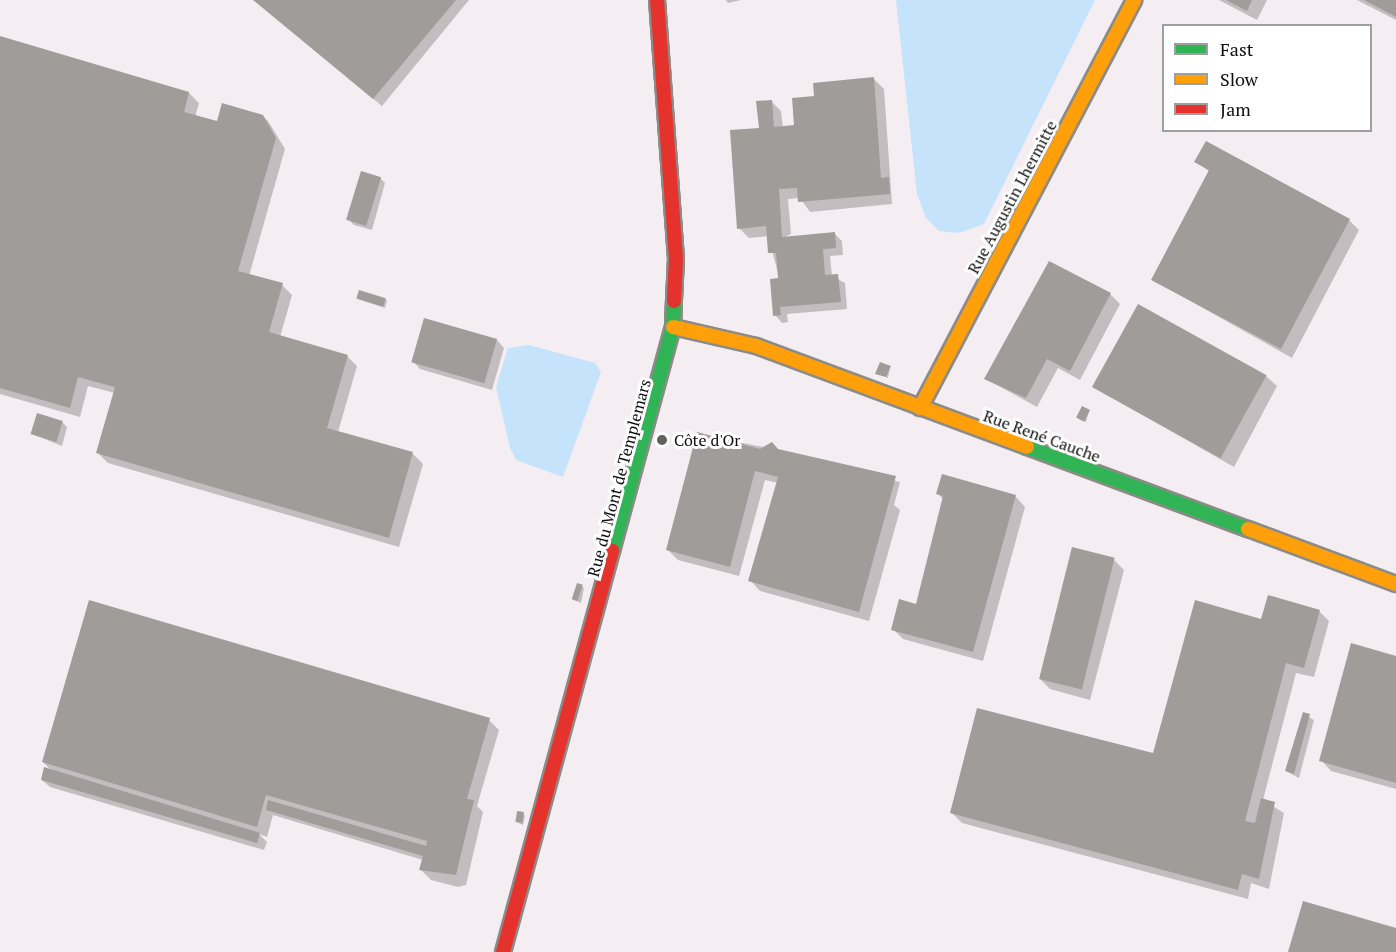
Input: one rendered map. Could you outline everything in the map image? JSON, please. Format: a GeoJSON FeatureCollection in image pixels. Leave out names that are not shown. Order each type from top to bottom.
{"type":"FeatureCollection","features":[{"type":"Feature","properties":{"kind":"street","name":"Rue du Mont de Templemars"},"geometry":{"type":"LineString","coordinates":[[503,952],[673,327],[676,258],[657,0]]}},
{"type":"Feature","properties":{"kind":"street","name":"Rue Augustin Lhermitte"},"geometry":{"type":"LineString","coordinates":[[920,408],[1134,0]]}},
{"type":"Feature","properties":{"kind":"street","name":"Rue René Cauche"},"geometry":{"type":"LineString","coordinates":[[673,327],[738,340],[1396,585]]}},
{"type":"Feature","properties":{"kind":"shaded area"},"geometry":{"type":"Polygon","coordinates":[[[0,0],[1396,0],[1396,952],[0,952],[0,0]]]}},
{"type":"Feature","properties":{"kind":"water"},"geometry":{"type":"Polygon","coordinates":[[[896,0],[1095,0],[984,224],[959,233],[939,231],[926,218],[917,194],[896,0]]]}},
{"type":"Feature","properties":{"kind":"water"},"geometry":{"type":"Polygon","coordinates":[[[529,345],[595,363],[601,372],[563,477],[516,460],[510,448],[496,387],[508,348],[529,345]]]}},
{"type":"Feature","properties":{"kind":"building"},"geometry":{"type":"Polygon","coordinates":[[[253,0],[456,0],[373,99],[253,0]]]}},
{"type":"Feature","properties":{"kind":"building"},"geometry":{"type":"Polygon","coordinates":[[[1226,0],[1252,0],[1247,11],[1226,0]]]}},
{"type":"Feature","properties":{"kind":"building"},"geometry":{"type":"Polygon","coordinates":[[[1364,0],[1396,0],[1396,17],[1364,0]]]}},
{"type":"Feature","properties":{"kind":"building"},"geometry":{"type":"Polygon","coordinates":[[[0,36],[189,92],[184,112],[217,121],[222,103],[263,115],[276,138],[238,271],[283,283],[269,332],[348,355],[327,428],[413,452],[389,538],[96,453],[115,387],[78,377],[70,408],[0,388],[0,36]]]}},
{"type":"Feature","properties":{"kind":"building"},"geometry":{"type":"Polygon","coordinates":[[[874,77],[881,178],[889,177],[890,194],[798,202],[797,188],[779,189],[782,237],[835,232],[836,248],[823,249],[825,275],[838,274],[841,302],[780,307],[781,315],[773,316],[770,279],[778,278],[776,253],[768,253],[766,226],[737,229],[730,130],[759,128],[756,101],[772,100],[774,127],[794,125],[792,98],[814,96],[813,83],[874,77]]]}},
{"type":"Feature","properties":{"kind":"building"},"geometry":{"type":"Polygon","coordinates":[[[1206,141],[1350,219],[1281,349],[1151,280],[1209,170],[1194,162],[1206,141]]]}},
{"type":"Feature","properties":{"kind":"building"},"geometry":{"type":"Polygon","coordinates":[[[361,171],[381,177],[366,226],[346,220],[361,171]]]}},
{"type":"Feature","properties":{"kind":"building"},"geometry":{"type":"Polygon","coordinates":[[[1049,261],[1111,293],[1070,371],[1047,359],[1026,398],[984,379],[1049,261]]]}},
{"type":"Feature","properties":{"kind":"building"},"geometry":{"type":"Polygon","coordinates":[[[359,290],[386,298],[383,307],[356,299],[359,290]]]}},
{"type":"Feature","properties":{"kind":"building"},"geometry":{"type":"Polygon","coordinates":[[[1138,304],[1267,375],[1221,458],[1092,387],[1138,304]]]}},
{"type":"Feature","properties":{"kind":"building"},"geometry":{"type":"Polygon","coordinates":[[[424,318],[497,339],[484,383],[411,362],[424,318]]]}},
{"type":"Feature","properties":{"kind":"building"},"geometry":{"type":"Polygon","coordinates":[[[880,362],[891,366],[886,377],[875,374],[880,362]]]}},
{"type":"Feature","properties":{"kind":"building"},"geometry":{"type":"Polygon","coordinates":[[[1082,406],[1090,410],[1084,422],[1076,418],[1082,406]]]}},
{"type":"Feature","properties":{"kind":"building"},"geometry":{"type":"Polygon","coordinates":[[[37,413],[63,421],[56,442],[31,434],[37,413]]]}},
{"type":"Feature","properties":{"kind":"building"},"geometry":{"type":"Polygon","coordinates":[[[697,432],[760,449],[772,442],[778,449],[896,476],[859,612],[748,581],[778,477],[755,471],[730,567],[666,550],[697,432]]]}},
{"type":"Feature","properties":{"kind":"building"},"geometry":{"type":"Polygon","coordinates":[[[942,474],[1016,495],[973,652],[891,630],[899,599],[916,604],[943,496],[936,494],[942,474]]]}},
{"type":"Feature","properties":{"kind":"building"},"geometry":{"type":"Polygon","coordinates":[[[1072,547],[1115,558],[1082,690],[1039,679],[1072,547]]]}},
{"type":"Feature","properties":{"kind":"building"},"geometry":{"type":"Polygon","coordinates":[[[577,583],[583,585],[577,601],[572,599],[577,583]]]}},
{"type":"Feature","properties":{"kind":"building"},"geometry":{"type":"Polygon","coordinates":[[[1268,595],[1320,610],[1304,668],[1286,663],[1245,821],[1255,823],[1261,798],[1275,802],[1259,879],[1242,874],[1238,890],[950,813],[977,708],[1153,753],[1195,600],[1261,619],[1268,595]]]}},
{"type":"Feature","properties":{"kind":"building"},"geometry":{"type":"Polygon","coordinates":[[[89,600],[490,718],[467,799],[474,800],[456,875],[419,870],[423,856],[266,810],[268,800],[426,846],[427,841],[266,795],[257,827],[42,762],[89,600]]]}},
{"type":"Feature","properties":{"kind":"building"},"geometry":{"type":"Polygon","coordinates":[[[1351,643],[1396,656],[1396,783],[1319,761],[1351,643]]]}},
{"type":"Feature","properties":{"kind":"building"},"geometry":{"type":"Polygon","coordinates":[[[1303,712],[1310,714],[1294,774],[1285,771],[1303,712]]]}},
{"type":"Feature","properties":{"kind":"building"},"geometry":{"type":"Polygon","coordinates":[[[44,767],[260,833],[257,843],[41,780],[44,767]]]}},
{"type":"Feature","properties":{"kind":"building"},"geometry":{"type":"Polygon","coordinates":[[[517,811],[524,812],[522,823],[515,822],[517,811]]]}},
{"type":"Feature","properties":{"kind":"building"},"geometry":{"type":"Polygon","coordinates":[[[1303,901],[1396,928],[1396,952],[1288,952],[1303,901]]]}},
{"type":"Feature","properties":{"kind":"traffic: fast"},"geometry":{"type":"LineString","coordinates":[[612,551],[673,327],[674,301]]}},
{"type":"Feature","properties":{"kind":"traffic: fast"},"geometry":{"type":"LineString","coordinates":[[1027,447],[1248,529]]}},
{"type":"Feature","properties":{"kind":"traffic: slow"},"geometry":{"type":"LineString","coordinates":[[920,408],[1134,0]]}},
{"type":"Feature","properties":{"kind":"traffic: slow"},"geometry":{"type":"LineString","coordinates":[[673,327],[756,346],[1027,447]]}},
{"type":"Feature","properties":{"kind":"traffic: slow"},"geometry":{"type":"LineString","coordinates":[[1248,529],[1396,584]]}},
{"type":"Feature","properties":{"kind":"traffic: jam"},"geometry":{"type":"LineString","coordinates":[[657,0],[676,258],[674,301]]}},
{"type":"Feature","properties":{"kind":"traffic: jam"},"geometry":{"type":"LineString","coordinates":[[503,952],[612,551]]}},
{"type":"Feature","properties":{"kind":"place","name":"Côte d'Or"},"geometry":{"type":"Point","coordinates":[662,440]}}]}
